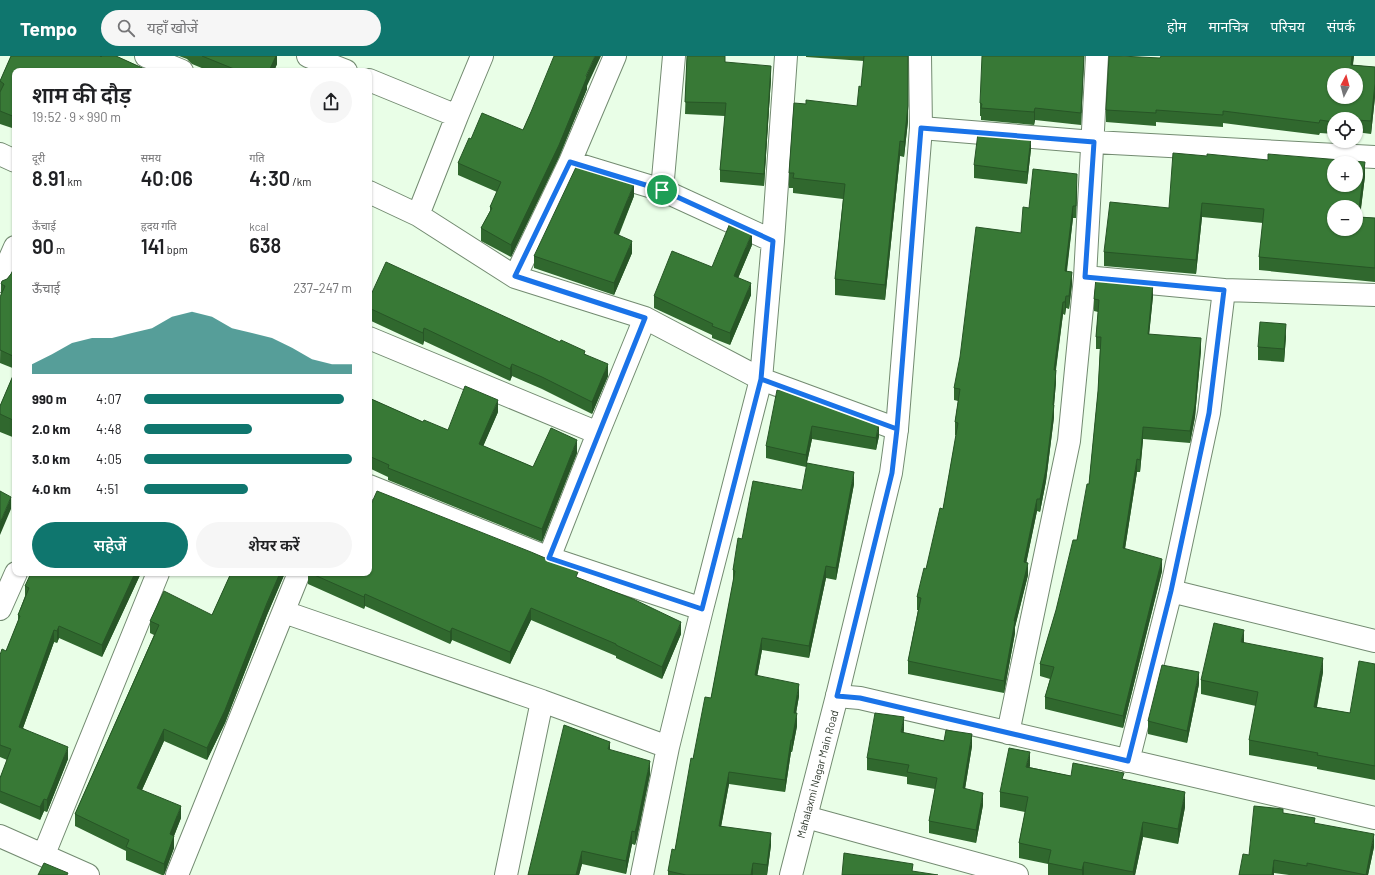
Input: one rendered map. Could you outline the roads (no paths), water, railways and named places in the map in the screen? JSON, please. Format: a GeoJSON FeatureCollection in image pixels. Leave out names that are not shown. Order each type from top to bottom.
{"type":"FeatureCollection","features":[{"type":"Feature","properties":{"kind":"street"},"geometry":{"type":"LineString","coordinates":[[146,56],[175,68]]}},
{"type":"Feature","properties":{"kind":"street"},"geometry":{"type":"LineString","coordinates":[[308,56],[338,68]]}},
{"type":"Feature","properties":{"kind":"street"},"geometry":{"type":"LineString","coordinates":[[418,215],[482,56]]}},
{"type":"Feature","properties":{"kind":"street"},"geometry":{"type":"LineString","coordinates":[[515,276],[570,162],[614,56]]}},
{"type":"Feature","properties":{"kind":"street"},"geometry":{"type":"LineString","coordinates":[[662,190],[674,56]]}},
{"type":"Feature","properties":{"kind":"street"},"geometry":{"type":"LineString","coordinates":[[642,875],[668,747],[761,379],[773,241],[786,56]]}},
{"type":"Feature","properties":{"kind":"street","name":"Mahalaxmi Nagar Main Road"},"geometry":{"type":"LineString","coordinates":[[790,875],[837,696],[892,473],[897,429],[921,128],[920,56]]}},
{"type":"Feature","properties":{"kind":"street"},"geometry":{"type":"LineString","coordinates":[[1008,733],[1069,441],[1085,277],[1098,56]]}},
{"type":"Feature","properties":{"kind":"street"},"geometry":{"type":"LineString","coordinates":[[372,81],[457,116]]}},
{"type":"Feature","properties":{"kind":"street"},"geometry":{"type":"LineString","coordinates":[[921,128],[1094,142],[1375,157]]}},
{"type":"Feature","properties":{"kind":"street"},"geometry":{"type":"LineString","coordinates":[[0,154],[12,160]]}},
{"type":"Feature","properties":{"kind":"street"},"geometry":{"type":"LineString","coordinates":[[570,162],[662,190],[773,241]]}},
{"type":"Feature","properties":{"kind":"street"},"geometry":{"type":"LineString","coordinates":[[372,193],[418,215],[515,276],[645,318],[761,379],[897,429]]}},
{"type":"Feature","properties":{"kind":"street"},"geometry":{"type":"LineString","coordinates":[[0,281],[12,254]]}},
{"type":"Feature","properties":{"kind":"street"},"geometry":{"type":"LineString","coordinates":[[1085,277],[1224,290],[1375,295]]}},
{"type":"Feature","properties":{"kind":"street"},"geometry":{"type":"LineString","coordinates":[[1128,761],[1171,591],[1209,413],[1224,290]]}},
{"type":"Feature","properties":{"kind":"street"},"geometry":{"type":"LineString","coordinates":[[549,558],[645,318]]}},
{"type":"Feature","properties":{"kind":"street"},"geometry":{"type":"LineString","coordinates":[[372,339],[598,433]]}},
{"type":"Feature","properties":{"kind":"street"},"geometry":{"type":"LineString","coordinates":[[372,487],[549,558],[702,609]]}},
{"type":"Feature","properties":{"kind":"street"},"geometry":{"type":"LineString","coordinates":[[0,609],[15,576]]}},
{"type":"Feature","properties":{"kind":"street"},"geometry":{"type":"LineString","coordinates":[[44,854],[157,576]]}},
{"type":"Feature","properties":{"kind":"street"},"geometry":{"type":"LineString","coordinates":[[177,875],[298,576]]}},
{"type":"Feature","properties":{"kind":"street"},"geometry":{"type":"LineString","coordinates":[[1171,591],[1375,641]]}},
{"type":"Feature","properties":{"kind":"street"},"geometry":{"type":"LineString","coordinates":[[284,612],[542,701],[668,747]]}},
{"type":"Feature","properties":{"kind":"street"},"geometry":{"type":"LineString","coordinates":[[837,696],[860,698],[1375,818]]}},
{"type":"Feature","properties":{"kind":"street"},"geometry":{"type":"LineString","coordinates":[[506,875],[542,701]]}},
{"type":"Feature","properties":{"kind":"street"},"geometry":{"type":"LineString","coordinates":[[806,817],[1017,875]]}},
{"type":"Feature","properties":{"kind":"street"},"geometry":{"type":"LineString","coordinates":[[0,836],[44,854],[88,875]]}}]}
